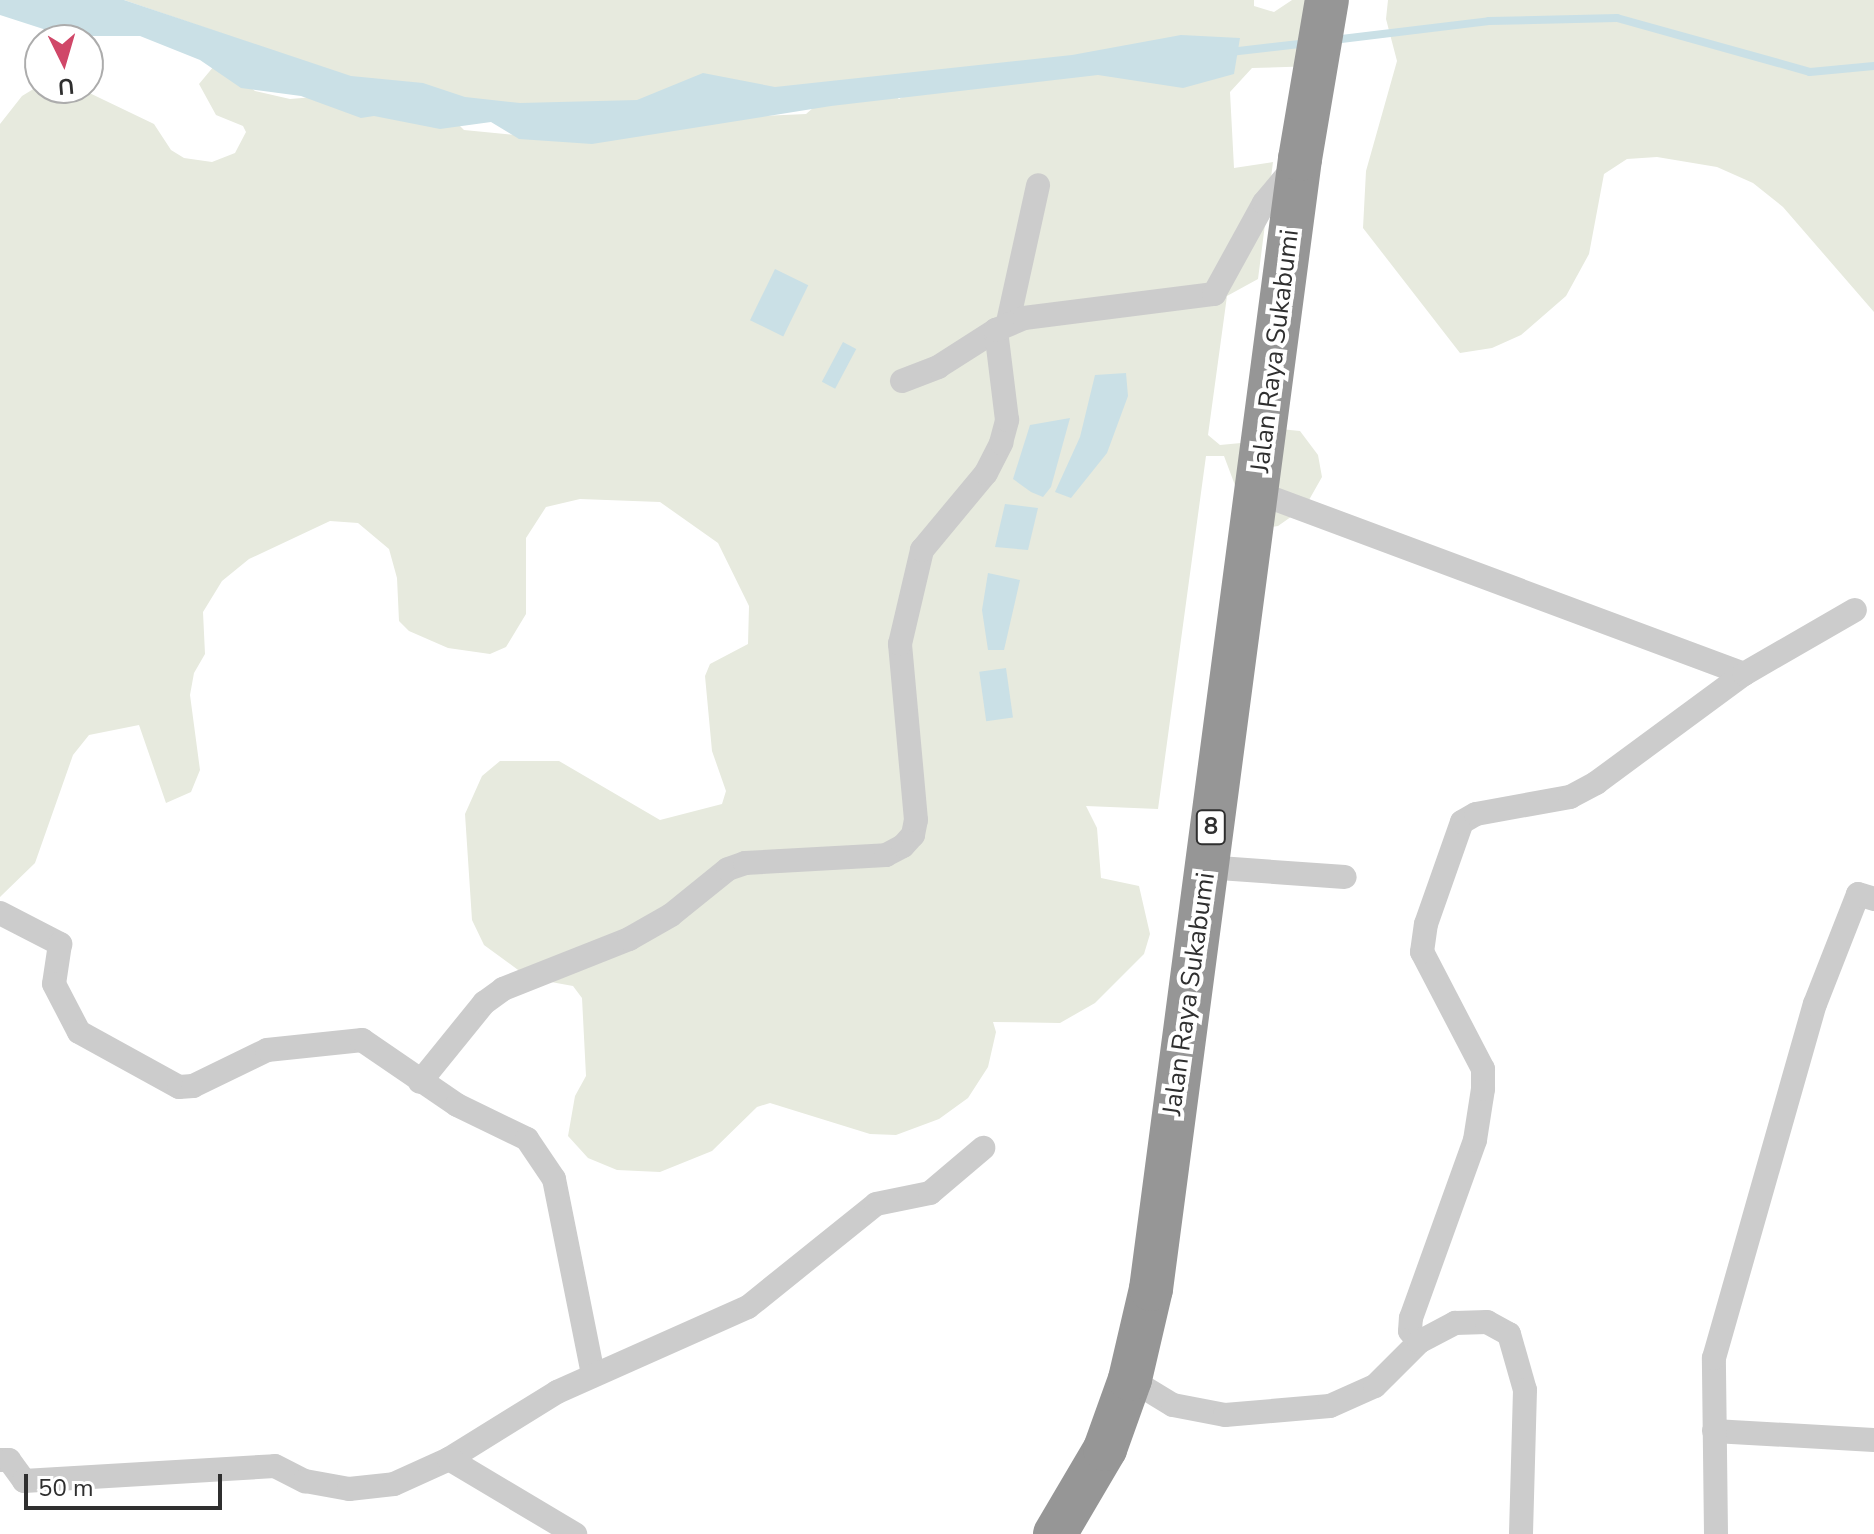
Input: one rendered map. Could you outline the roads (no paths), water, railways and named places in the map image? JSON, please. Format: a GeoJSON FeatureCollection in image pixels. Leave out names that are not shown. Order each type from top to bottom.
{"type":"FeatureCollection","features":[{"type":"Feature","properties":{"kind":"highway","name":"Jalan Raya Sukabumi"},"geometry":{"type":"LineString","coordinates":[[1055,1534],[1105,1449],[1130,1379],[1151,1289],[1300,159],[1327,0]]}},
{"type":"Feature","properties":{"kind":"street"},"geometry":{"type":"LineString","coordinates":[[902,381],[938,367],[1002,326],[1214,294],[1264,203],[1300,159]]}},
{"type":"Feature","properties":{"kind":"street"},"geometry":{"type":"LineString","coordinates":[[420,1082],[484,1003],[503,989],[629,939],[671,915],[728,869],[745,863],[886,855],[913,835],[900,644],[922,550],[986,473],[1001,443],[1007,420],[1002,326],[1038,185]]}},
{"type":"Feature","properties":{"kind":"street"},"geometry":{"type":"LineString","coordinates":[[1256,492],[1744,674]]}},
{"type":"Feature","properties":{"kind":"street"},"geometry":{"type":"LineString","coordinates":[[1419,1342],[1410,1331],[1411,1318],[1475,1140],[1483,1089],[1483,1069],[1422,952],[1426,924],[1462,822],[1476,814],[1583,790],[1744,674],[1855,610]]}},
{"type":"Feature","properties":{"kind":"street"},"geometry":{"type":"LineString","coordinates":[[1205,867],[1345,877]]}},
{"type":"Feature","properties":{"kind":"street"},"geometry":{"type":"LineString","coordinates":[[1716,1534],[1714,1358],[1815,1004],[1858,894],[1874,899]]}},
{"type":"Feature","properties":{"kind":"street"},"geometry":{"type":"LineString","coordinates":[[0,913],[60,944],[54,984],[79,1032],[179,1087],[193,1086],[267,1050],[362,1040],[420,1082],[527,1139],[547,1166],[557,1189],[593,1375]]}},
{"type":"Feature","properties":{"kind":"street"},"geometry":{"type":"LineString","coordinates":[[0,1460],[9,1460],[24,1481],[275,1466],[315,1484],[349,1489],[394,1484],[449,1459],[593,1375],[748,1307],[876,1204],[930,1193],[983,1148]]}},
{"type":"Feature","properties":{"kind":"street"},"geometry":{"type":"LineString","coordinates":[[1130,1379],[1173,1405],[1225,1415],[1279,1413],[1330,1406],[1375,1386],[1419,1342],[1455,1323],[1487,1322],[1509,1334],[1525,1390],[1521,1534]]}},
{"type":"Feature","properties":{"kind":"street"},"geometry":{"type":"LineString","coordinates":[[1714,1431],[1874,1440]]}},
{"type":"Feature","properties":{"kind":"street"},"geometry":{"type":"LineString","coordinates":[[449,1459],[575,1534]]}},
{"type":"Feature","properties":{"kind":"water"},"geometry":{"type":"Polygon","coordinates":[[[0,0],[124,0],[351,76],[423,83],[465,97],[520,103],[637,100],[703,73],[775,87],[1072,55],[1181,35],[1240,38],[1234,74],[1183,88],[1098,75],[831,106],[592,144],[519,139],[491,122],[440,129],[374,116],[361,118],[301,96],[241,88],[200,60],[140,36],[104,36],[104,24],[28,24],[0,15],[0,0]]]}},
{"type":"Feature","properties":{"kind":"water"},"geometry":{"type":"Polygon","coordinates":[[[775,269],[808,285],[783,336],[750,320],[775,269]]]}},
{"type":"Feature","properties":{"kind":"water"},"geometry":{"type":"Polygon","coordinates":[[[843,342],[856,349],[835,389],[822,382],[843,342]]]}},
{"type":"Feature","properties":{"kind":"water"},"geometry":{"type":"Polygon","coordinates":[[[1126,373],[1128,396],[1107,453],[1071,498],[1055,492],[1080,437],[1095,375],[1126,373]]]}},
{"type":"Feature","properties":{"kind":"water"},"geometry":{"type":"Polygon","coordinates":[[[1070,418],[1051,487],[1043,497],[1031,492],[1013,479],[1030,425],[1070,418]]]}},
{"type":"Feature","properties":{"kind":"water"},"geometry":{"type":"Polygon","coordinates":[[[1005,504],[1038,508],[1028,550],[995,547],[1005,504]]]}},
{"type":"Feature","properties":{"kind":"water"},"geometry":{"type":"Polygon","coordinates":[[[988,573],[1020,580],[1004,650],[988,650],[982,610],[988,573]]]}},
{"type":"Feature","properties":{"kind":"water"},"geometry":{"type":"Polygon","coordinates":[[[1006,668],[1013,718],[986,721],[979,672],[1006,668]]]}},
{"type":"Feature","properties":{"kind":"waterway"},"geometry":{"type":"LineString","coordinates":[[1333,40],[1489,21],[1617,18],[1810,72],[1874,66]]}},
{"type":"Feature","properties":{"kind":"waterway"},"geometry":{"type":"LineString","coordinates":[[1230,52],[1308,43]]}}]}
